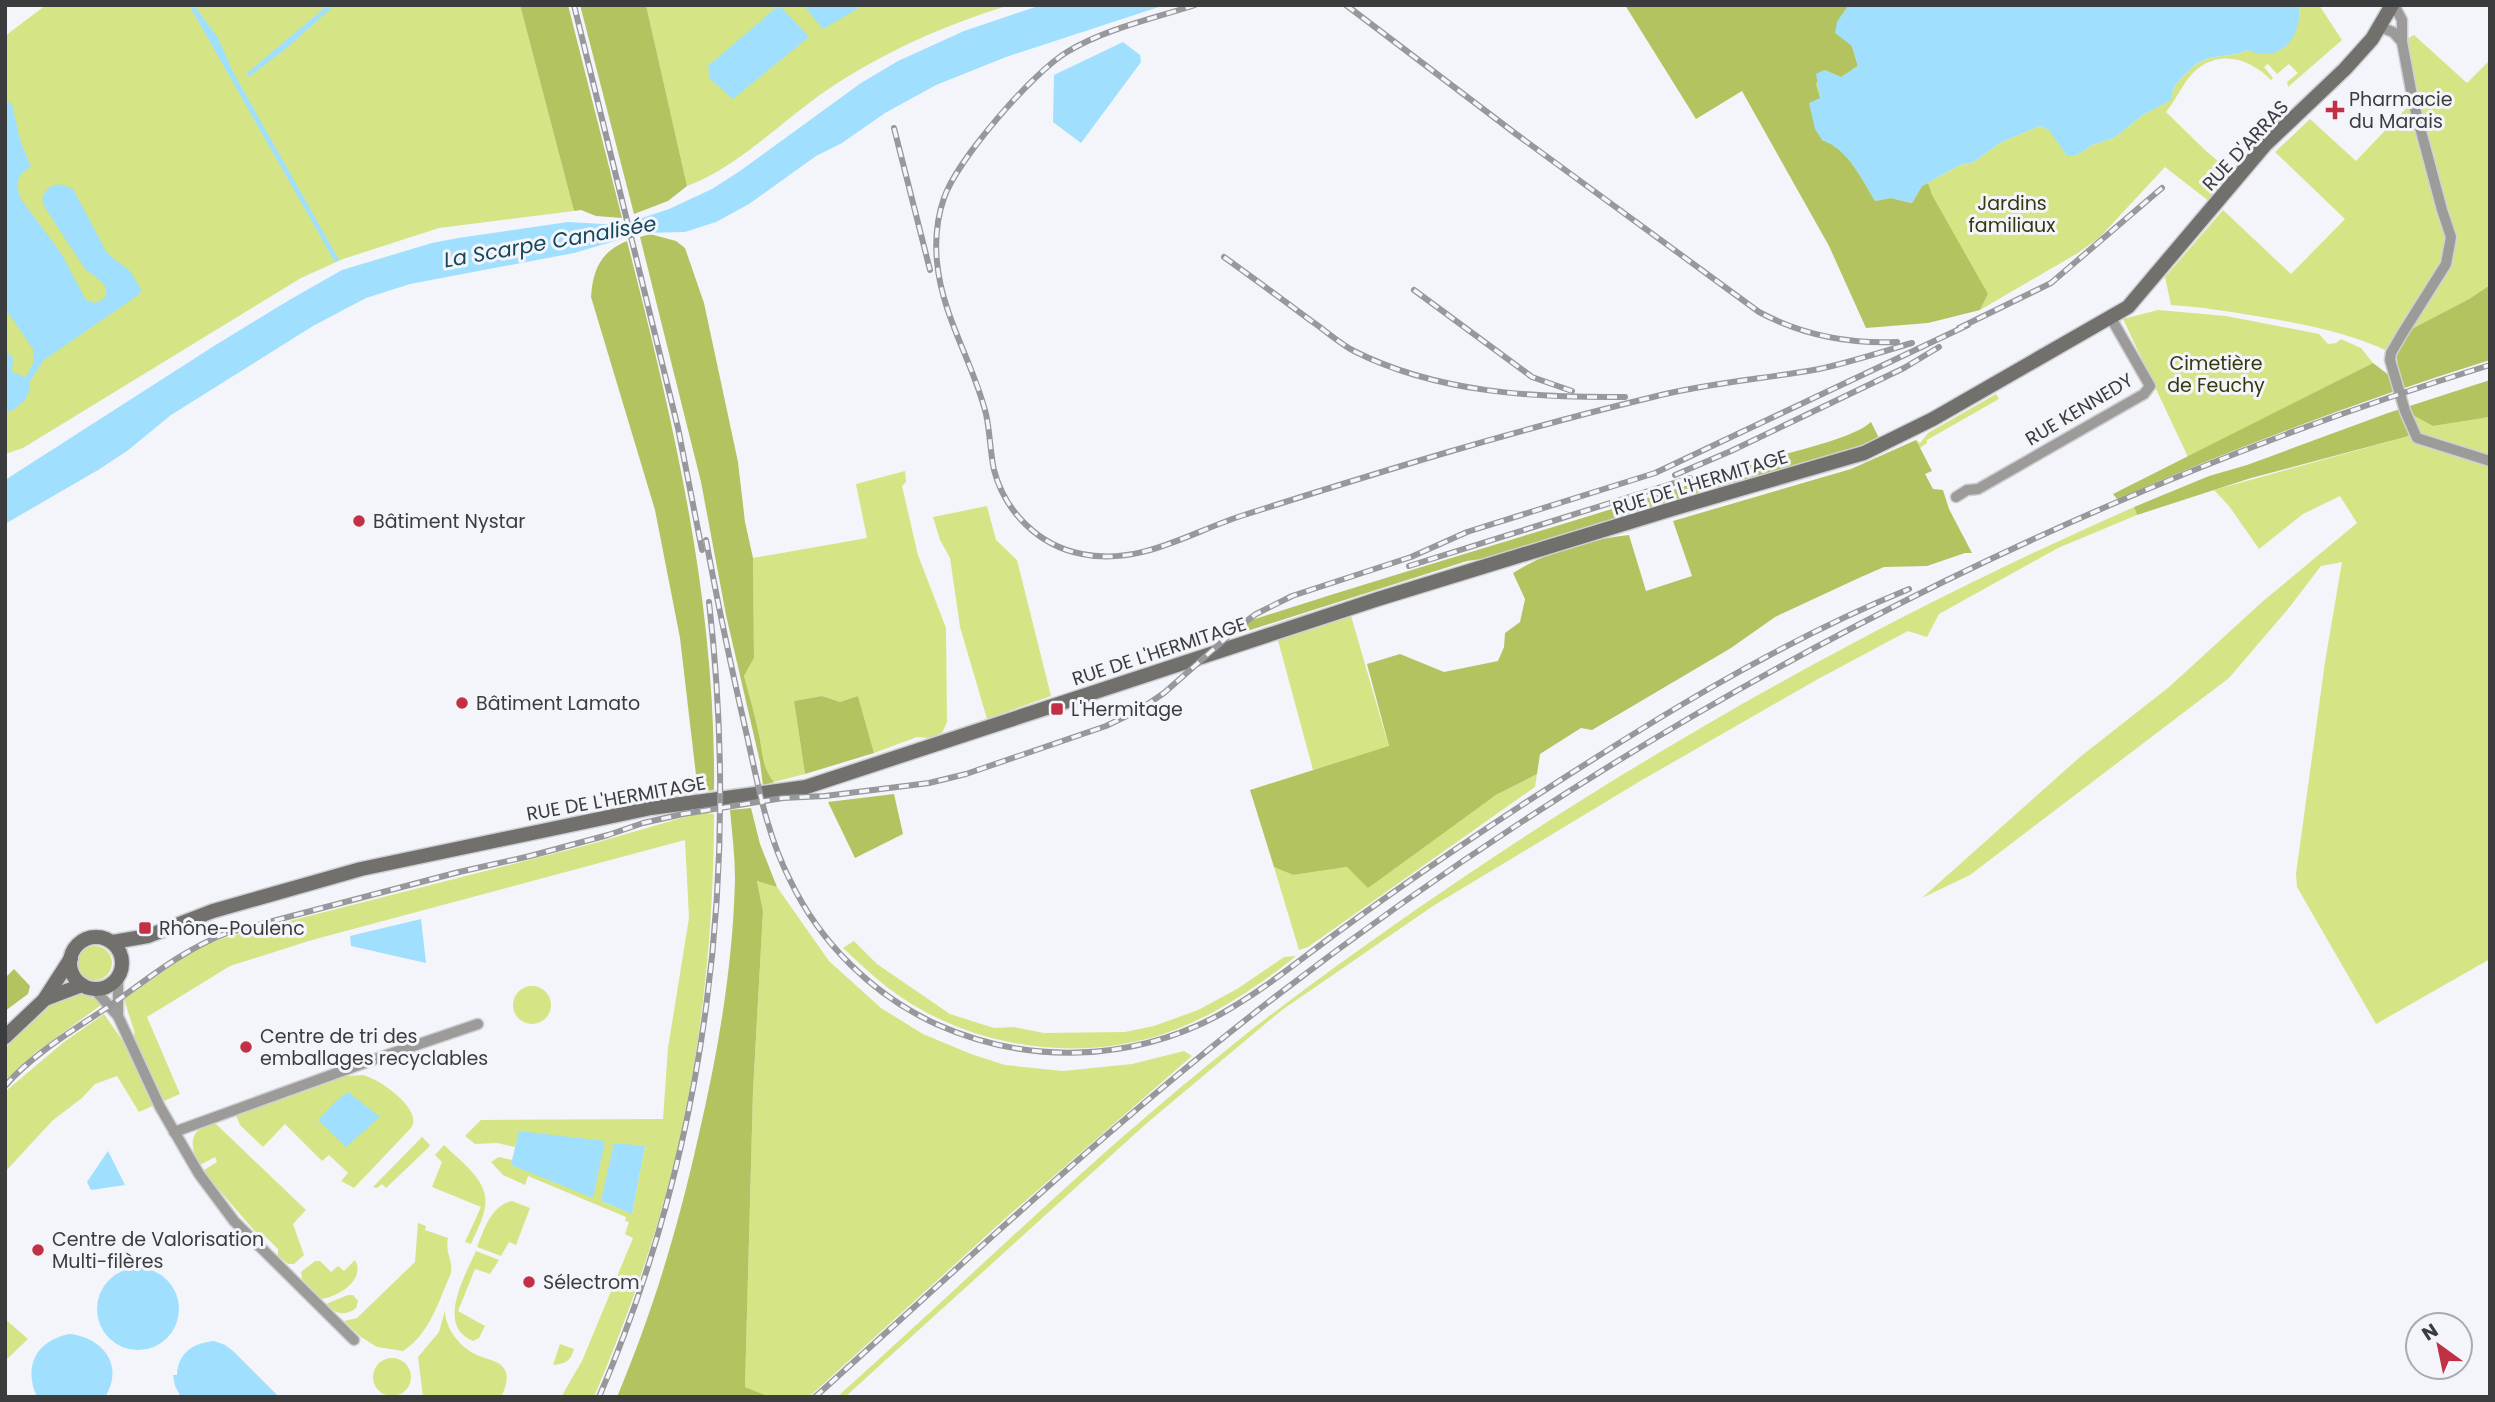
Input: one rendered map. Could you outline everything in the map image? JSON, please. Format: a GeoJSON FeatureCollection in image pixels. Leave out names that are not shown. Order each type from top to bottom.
{"type":"FeatureCollection","features":[{"type":"Feature","properties":{"kind":"street","name":"RUE D'ARRAS"},"geometry":{"type":"LineString","coordinates":[[2142,292],[2265,145],[2345,69],[2372,39],[2393,5]]}},
{"type":"Feature","properties":{"kind":"street"},"geometry":{"type":"LineString","coordinates":[[2393,5],[2402,19],[2402,42],[2413,100],[2442,210],[2452,237],[2446,264],[2402,334],[2390,360],[2405,411],[2417,438],[2490,461]]}},
{"type":"Feature","properties":{"kind":"street"},"geometry":{"type":"LineString","coordinates":[[2380,27],[2393,32],[2402,42]]}},
{"type":"Feature","properties":{"kind":"street","name":"RUE DE L'HERMITAGE"},"geometry":{"type":"LineString","coordinates":[[113,942],[148,936],[213,911],[372,866],[651,808],[806,787],[1378,599],[1864,453],[1933,419],[2111,317],[2128,307],[2142,292]]}},
{"type":"Feature","properties":{"kind":"street","name":"RUE KENNEDY"},"geometry":{"type":"LineString","coordinates":[[1956,496],[1978,489],[2144,394],[2150,386],[2111,317]]}},
{"type":"Feature","properties":{"kind":"street","name":"RUE DE L'HERMITAGE"},"geometry":{"type":"LineString","coordinates":[[120,972],[138,944],[148,936]]}},
{"type":"Feature","properties":{"kind":"street"},"geometry":{"type":"LineString","coordinates":[[5,1037],[44,1000],[77,945],[83,940],[98,937],[113,942],[120,953],[118,1016]]}},
{"type":"Feature","properties":{"kind":"street"},"geometry":{"type":"LineString","coordinates":[[71,958],[72,973],[118,1016],[174,1132],[199,1174],[234,1221],[354,1340]]}},
{"type":"Feature","properties":{"kind":"street"},"geometry":{"type":"LineString","coordinates":[[44,1000],[88,987],[104,988],[120,972]]}},
{"type":"Feature","properties":{"kind":"street"},"geometry":{"type":"LineString","coordinates":[[174,1132],[478,1024]]}},
{"type":"Feature","properties":{"kind":"green space"},"geometry":{"type":"Polygon","coordinates":[[[46,5],[520,5],[574,211],[439,228],[343,259],[301,278],[23,448],[5,454],[5,36],[46,5]]]}},
{"type":"Feature","properties":{"kind":"green space"},"geometry":{"type":"Polygon","coordinates":[[[520,5],[568,5],[622,218],[574,211],[520,5]]]}},
{"type":"Feature","properties":{"kind":"green space"},"geometry":{"type":"Polygon","coordinates":[[[580,5],[646,5],[687,186],[668,201],[634,214],[580,5]]]}},
{"type":"Feature","properties":{"kind":"green space"},"geometry":{"type":"Polygon","coordinates":[[[646,5],[1010,5],[938,31],[870,64],[810,102],[724,168],[687,186],[646,5]]]}},
{"type":"Feature","properties":{"kind":"green space"},"geometry":{"type":"Polygon","coordinates":[[[1625,5],[1849,5],[1837,22],[1852,46],[1858,66],[1841,77],[1825,70],[1816,84],[1820,98],[1822,140],[1846,157],[1875,201],[1891,198],[1912,203],[1922,186],[1928,183],[1932,195],[1988,294],[1980,310],[1928,323],[1866,328],[1829,246],[1742,91],[1696,119],[1625,5]]]}},
{"type":"Feature","properties":{"kind":"green space","name":"Jardins familiaux"},"geometry":{"type":"Polygon","coordinates":[[[1849,5],[1837,22],[1891,198],[1912,203],[1922,186],[1960,165],[1974,162],[2000,143],[2039,126],[2049,130],[2077,155],[2092,145],[2114,138],[2143,115],[2170,100],[2176,84],[2200,62],[2249,50],[2299,14],[2301,5],[2319,5],[2342,40],[2288,87],[2287,82],[2298,73],[2289,64],[2277,74],[2268,64],[2264,67],[2273,78],[2271,80],[2264,73],[2238,60],[2219,59],[2200,67],[2190,76],[2166,112],[2238,178],[2210,202],[2165,167],[2100,237],[2078,253],[1980,310],[1988,294],[1886,219],[1788,87],[1849,5]]]}},
{"type":"Feature","properties":{"kind":"green space"},"geometry":{"type":"Polygon","coordinates":[[[2414,35],[2467,83],[2490,60],[2490,285],[2402,334],[2391,353],[2360,340],[2312,327],[2171,305],[2165,277],[2223,210],[2291,274],[2345,219],[2275,152],[2310,119],[2356,161],[2413,101],[2402,42],[2414,35]]]}},
{"type":"Feature","properties":{"kind":"green space"},"geometry":{"type":"Polygon","coordinates":[[[650,234],[676,241],[685,248],[704,303],[738,462],[745,522],[753,558],[754,658],[744,676],[765,764],[774,782],[763,786],[701,482],[640,237],[650,234]]]}},
{"type":"Feature","properties":{"kind":"green space"},"geometry":{"type":"Polygon","coordinates":[[[627,241],[676,445],[700,581],[713,720],[714,790],[698,792],[680,638],[655,510],[591,297],[596,270],[604,256],[627,241]]]}},
{"type":"Feature","properties":{"kind":"green space"},"geometry":{"type":"Polygon","coordinates":[[[2490,285],[2490,360],[2302,425],[2117,499],[2113,494],[2373,363],[2394,379],[2399,379],[2397,359],[2391,353],[2402,334],[2490,285]]]}},
{"type":"Feature","properties":{"kind":"green space","name":"Cimetière de Feuchy"},"geometry":{"type":"Polygon","coordinates":[[[2158,310],[2226,316],[2319,334],[2328,344],[2341,339],[2361,348],[2373,363],[2188,457],[2123,319],[2158,310]]]}},
{"type":"Feature","properties":{"kind":"green space"},"geometry":{"type":"Polygon","coordinates":[[[2490,380],[2490,417],[2433,426],[2405,411],[2401,412],[2409,436],[2251,478],[2137,515],[2134,507],[2209,476],[2490,380]]]}},
{"type":"Feature","properties":{"kind":"green space"},"geometry":{"type":"Polygon","coordinates":[[[1996,394],[1999,399],[1927,440],[1920,448],[1916,440],[1920,443],[1928,433],[1996,394]]]}},
{"type":"Feature","properties":{"kind":"green space"},"geometry":{"type":"Polygon","coordinates":[[[2405,411],[2433,426],[2490,417],[2490,959],[2376,1024],[2297,887],[2296,874],[2325,662],[2342,562],[2321,566],[2229,678],[1970,875],[1922,898],[2080,757],[2169,687],[2262,602],[2357,523],[2340,496],[2303,514],[2259,549],[2229,506],[2214,490],[2409,436],[2401,412],[2405,411]]]}},
{"type":"Feature","properties":{"kind":"green space"},"geometry":{"type":"Polygon","coordinates":[[[1871,422],[1879,438],[1863,446],[1488,558],[1467,561],[1241,633],[1246,622],[1835,439],[1871,422]]]}},
{"type":"Feature","properties":{"kind":"green space"},"geometry":{"type":"Polygon","coordinates":[[[1916,440],[1932,471],[1925,474],[1933,489],[1943,490],[1949,509],[1972,553],[1927,566],[1884,567],[1775,617],[1731,648],[1592,730],[1581,728],[1540,754],[1537,774],[1496,795],[1368,888],[1347,867],[1293,875],[1274,867],[1250,790],[1389,746],[1367,664],[1400,654],[1444,672],[1498,661],[1504,647],[1505,633],[1520,622],[1525,599],[1513,573],[1539,559],[1568,548],[1629,535],[1646,591],[1692,576],[1673,521],[1851,469],[1916,440]]]}},
{"type":"Feature","properties":{"kind":"green space"},"geometry":{"type":"Polygon","coordinates":[[[905,471],[906,482],[902,486],[918,555],[946,628],[947,722],[942,733],[929,738],[917,737],[874,753],[858,696],[840,702],[822,696],[794,701],[805,774],[774,782],[765,764],[744,676],[754,658],[753,558],[867,538],[856,484],[905,471]]]}},
{"type":"Feature","properties":{"kind":"green space"},"geometry":{"type":"Polygon","coordinates":[[[987,506],[996,540],[1017,560],[1051,696],[987,719],[960,627],[950,558],[940,540],[933,517],[987,506]]]}},
{"type":"Feature","properties":{"kind":"green space"},"geometry":{"type":"Polygon","coordinates":[[[2134,507],[2137,515],[2058,548],[1939,614],[1927,637],[1908,631],[1818,679],[1642,780],[1433,906],[1282,1010],[1147,1123],[845,1397],[837,1397],[1083,1172],[1183,1085],[1279,1009],[1414,911],[1587,797],[1765,691],[1947,595],[2134,507]]]}},
{"type":"Feature","properties":{"kind":"green space"},"geometry":{"type":"Polygon","coordinates":[[[1349,609],[1389,747],[1313,770],[1276,633],[1349,609]]]}},
{"type":"Feature","properties":{"kind":"green space"},"geometry":{"type":"Polygon","coordinates":[[[822,696],[840,702],[858,696],[874,753],[805,774],[794,701],[822,696]]]}},
{"type":"Feature","properties":{"kind":"green space"},"geometry":{"type":"Polygon","coordinates":[[[1537,774],[1535,787],[1308,947],[1299,950],[1274,867],[1293,875],[1348,867],[1368,887],[1496,795],[1537,774]]]}},
{"type":"Feature","properties":{"kind":"green space"},"geometry":{"type":"Polygon","coordinates":[[[894,794],[903,834],[855,858],[828,802],[894,794]]]}},
{"type":"Feature","properties":{"kind":"green space"},"geometry":{"type":"Polygon","coordinates":[[[751,808],[760,844],[777,887],[757,881],[763,911],[753,1091],[745,1387],[770,1397],[617,1397],[664,1269],[698,1138],[728,977],[735,879],[730,810],[751,808]]]}},
{"type":"Feature","properties":{"kind":"green space"},"geometry":{"type":"Polygon","coordinates":[[[695,814],[714,814],[709,943],[693,1072],[676,1156],[650,1248],[594,1397],[561,1397],[582,1361],[633,1238],[625,1234],[629,1222],[625,1221],[626,1217],[528,1176],[525,1185],[503,1175],[491,1162],[499,1157],[512,1160],[511,1166],[519,1132],[515,1147],[497,1143],[475,1144],[465,1136],[481,1120],[663,1119],[668,1048],[689,918],[685,840],[312,940],[230,966],[147,1017],[180,1094],[139,1112],[117,1076],[95,1084],[82,1098],[52,1121],[5,1172],[7,1090],[64,1042],[104,1014],[122,1040],[135,1034],[124,999],[207,944],[595,843],[695,814]],[[645,1146],[606,1181],[601,1201],[632,1214],[645,1146]]]}},
{"type":"Feature","properties":{"kind":"green space"},"geometry":{"type":"Polygon","coordinates":[[[757,880],[777,887],[829,961],[881,1008],[923,1034],[971,1054],[1005,1065],[1063,1071],[1132,1064],[1184,1051],[1192,1056],[1009,1215],[809,1397],[770,1397],[745,1387],[753,1091],[763,911],[757,880]]]}},
{"type":"Feature","properties":{"kind":"green space"},"geometry":{"type":"Polygon","coordinates":[[[854,941],[877,964],[950,1014],[994,1028],[1014,1027],[1044,1033],[1125,1032],[1154,1026],[1198,1010],[1237,989],[1284,957],[1296,956],[1235,999],[1185,1026],[1136,1042],[1067,1048],[998,1040],[933,1016],[888,988],[843,948],[854,941]]]}},
{"type":"Feature","properties":{"kind":"green space"},"geometry":{"type":"Polygon","coordinates":[[[95,946],[107,951],[112,963],[107,975],[95,980],[83,975],[78,963],[83,951],[95,946]]]}},
{"type":"Feature","properties":{"kind":"green space"},"geometry":{"type":"Polygon","coordinates":[[[14,969],[30,986],[28,994],[5,1011],[5,978],[14,969]]]}},
{"type":"Feature","properties":{"kind":"green space"},"geometry":{"type":"Polygon","coordinates":[[[532,986],[545,992],[551,1005],[545,1018],[532,1024],[519,1018],[513,1005],[519,992],[532,986]]]}},
{"type":"Feature","properties":{"kind":"green space"},"geometry":{"type":"Polygon","coordinates":[[[80,991],[94,994],[101,1005],[35,1053],[5,1081],[5,1048],[52,1003],[80,991]]]}},
{"type":"Feature","properties":{"kind":"green space"},"geometry":{"type":"Polygon","coordinates":[[[363,1075],[380,1082],[398,1096],[406,1104],[413,1121],[411,1128],[354,1188],[341,1181],[348,1173],[329,1155],[322,1161],[285,1124],[263,1147],[240,1125],[236,1115],[345,1076],[363,1075]]]}},
{"type":"Feature","properties":{"kind":"green space"},"geometry":{"type":"Polygon","coordinates":[[[215,1123],[306,1210],[293,1224],[304,1255],[294,1264],[288,1264],[278,1256],[278,1249],[266,1237],[260,1237],[207,1176],[204,1170],[217,1162],[215,1157],[200,1165],[196,1158],[193,1138],[200,1129],[215,1123]]]}},
{"type":"Feature","properties":{"kind":"green space"},"geometry":{"type":"Polygon","coordinates":[[[422,1137],[430,1145],[428,1148],[386,1188],[382,1184],[377,1188],[373,1187],[422,1137]]]}},
{"type":"Feature","properties":{"kind":"green space"},"geometry":{"type":"Polygon","coordinates":[[[444,1145],[472,1172],[483,1189],[484,1212],[471,1244],[465,1242],[481,1207],[432,1187],[442,1162],[435,1155],[444,1145]]]}},
{"type":"Feature","properties":{"kind":"green space"},"geometry":{"type":"Polygon","coordinates":[[[512,1201],[530,1208],[516,1245],[509,1242],[501,1256],[477,1247],[494,1213],[505,1203],[512,1201]]]}},
{"type":"Feature","properties":{"kind":"green space"},"geometry":{"type":"Polygon","coordinates":[[[418,1223],[426,1226],[425,1230],[448,1238],[451,1273],[433,1316],[412,1344],[403,1351],[377,1347],[344,1321],[357,1318],[415,1262],[418,1223]]]}},
{"type":"Feature","properties":{"kind":"green space"},"geometry":{"type":"Polygon","coordinates":[[[476,1251],[499,1260],[490,1274],[475,1269],[458,1311],[485,1326],[479,1338],[473,1341],[462,1334],[456,1324],[455,1312],[461,1286],[476,1251]]]}},
{"type":"Feature","properties":{"kind":"green space"},"geometry":{"type":"Polygon","coordinates":[[[355,1260],[357,1274],[354,1280],[343,1291],[328,1298],[321,1299],[302,1279],[301,1272],[315,1261],[320,1261],[331,1272],[338,1266],[344,1271],[355,1260]]]}},
{"type":"Feature","properties":{"kind":"green space"},"geometry":{"type":"Polygon","coordinates":[[[353,1295],[358,1301],[356,1308],[348,1313],[337,1312],[326,1304],[353,1295]]]}},
{"type":"Feature","properties":{"kind":"green space"},"geometry":{"type":"Polygon","coordinates":[[[445,1310],[447,1323],[458,1341],[469,1351],[498,1363],[506,1372],[507,1381],[501,1397],[423,1397],[418,1357],[439,1332],[445,1310]]]}},
{"type":"Feature","properties":{"kind":"green space"},"geometry":{"type":"Polygon","coordinates":[[[5,1319],[28,1339],[5,1361],[5,1319]]]}},
{"type":"Feature","properties":{"kind":"green space"},"geometry":{"type":"Polygon","coordinates":[[[560,1344],[574,1349],[573,1353],[567,1361],[553,1365],[560,1344]]]}},
{"type":"Feature","properties":{"kind":"green space"},"geometry":{"type":"Polygon","coordinates":[[[392,1358],[405,1364],[411,1377],[405,1390],[392,1396],[379,1390],[373,1377],[379,1364],[392,1358]]]}},
{"type":"Feature","properties":{"kind":"water"},"geometry":{"type":"Polygon","coordinates":[[[189,5],[194,5],[218,38],[233,72],[339,260],[335,262],[189,5]]]}},
{"type":"Feature","properties":{"kind":"water"},"geometry":{"type":"Polygon","coordinates":[[[328,5],[335,5],[289,46],[249,77],[246,74],[328,5]]]}},
{"type":"Feature","properties":{"kind":"water"},"geometry":{"type":"Polygon","coordinates":[[[779,5],[809,37],[733,99],[710,79],[708,66],[779,5]]]}},
{"type":"Feature","properties":{"kind":"water"},"geometry":{"type":"Polygon","coordinates":[[[803,5],[864,5],[823,29],[803,5]]]}},
{"type":"Feature","properties":{"kind":"water","name":"La Scarpe Canalisée"},"geometry":{"type":"Polygon","coordinates":[[[1041,5],[1165,5],[1006,57],[936,85],[885,113],[842,143],[816,156],[749,204],[716,222],[685,232],[642,233],[574,253],[410,284],[366,298],[313,326],[171,415],[127,451],[98,470],[5,524],[5,480],[214,346],[342,270],[458,238],[568,222],[621,225],[669,209],[712,189],[740,171],[861,83],[898,61],[964,31],[1041,5]]]}},
{"type":"Feature","properties":{"kind":"water"},"geometry":{"type":"Polygon","coordinates":[[[1849,5],[2301,5],[2294,36],[2284,48],[2271,54],[2249,50],[2200,62],[2178,81],[2171,100],[2143,115],[2114,138],[2092,145],[2077,155],[2067,156],[2049,130],[2039,126],[2000,143],[1974,162],[1960,165],[1922,186],[1912,203],[1891,198],[1875,201],[1846,157],[1822,140],[1815,129],[1809,103],[1820,98],[1816,74],[1824,70],[1841,77],[1858,66],[1852,46],[1835,33],[1837,22],[1849,5]]]}},
{"type":"Feature","properties":{"kind":"water"},"geometry":{"type":"Polygon","coordinates":[[[1123,42],[1140,55],[1141,62],[1081,143],[1053,122],[1054,75],[1123,42]]]}},
{"type":"Feature","properties":{"kind":"water"},"geometry":{"type":"Polygon","coordinates":[[[5,100],[12,104],[20,140],[31,167],[23,172],[19,180],[20,198],[61,253],[86,300],[95,303],[100,301],[106,296],[106,288],[85,269],[44,206],[42,199],[45,192],[55,185],[73,189],[107,253],[130,271],[141,289],[140,294],[44,360],[30,381],[25,400],[9,412],[5,412],[5,351],[13,357],[12,372],[26,377],[33,363],[33,349],[5,308],[5,100]]]}},
{"type":"Feature","properties":{"kind":"water"},"geometry":{"type":"Polygon","coordinates":[[[421,919],[426,963],[351,946],[350,936],[421,919]]]}},
{"type":"Feature","properties":{"kind":"water"},"geometry":{"type":"Polygon","coordinates":[[[348,1092],[380,1117],[346,1147],[318,1120],[348,1092]]]}},
{"type":"Feature","properties":{"kind":"water"},"geometry":{"type":"Polygon","coordinates":[[[519,1131],[605,1141],[593,1198],[511,1165],[519,1131]]]}},
{"type":"Feature","properties":{"kind":"water"},"geometry":{"type":"Polygon","coordinates":[[[614,1143],[645,1146],[632,1214],[601,1201],[614,1143]]]}},
{"type":"Feature","properties":{"kind":"water"},"geometry":{"type":"Polygon","coordinates":[[[108,1151],[125,1185],[91,1190],[87,1182],[108,1151]]]}},
{"type":"Feature","properties":{"kind":"water"},"geometry":{"type":"Polygon","coordinates":[[[138,1268],[154,1272],[167,1280],[175,1293],[179,1309],[175,1325],[167,1338],[154,1346],[138,1350],[122,1346],[109,1338],[101,1325],[97,1309],[101,1293],[109,1280],[122,1272],[138,1268]]]}},
{"type":"Feature","properties":{"kind":"water"},"geometry":{"type":"Polygon","coordinates":[[[69,1334],[91,1341],[107,1355],[112,1374],[111,1385],[105,1397],[37,1397],[31,1375],[35,1357],[48,1342],[69,1334]]]}},
{"type":"Feature","properties":{"kind":"water"},"geometry":{"type":"Polygon","coordinates":[[[214,1341],[233,1351],[279,1397],[181,1397],[173,1375],[177,1375],[180,1361],[193,1347],[214,1341]]]}},
{"type":"Feature","properties":{"kind":"railway"},"geometry":{"type":"LineString","coordinates":[[574,5],[678,428],[702,550]]}},
{"type":"Feature","properties":{"kind":"railway"},"geometry":{"type":"LineString","coordinates":[[1195,5],[1097,37],[1052,63],[1016,97],[979,141],[952,182],[944,198],[938,222],[936,246],[940,282],[951,320],[986,414],[994,470],[999,485],[1006,500],[1026,525],[1038,535],[1066,550],[1104,556],[1145,551],[1244,515],[1550,423],[1673,392],[1819,369],[1912,343]]}},
{"type":"Feature","properties":{"kind":"railway"},"geometry":{"type":"LineString","coordinates":[[1346,5],[1516,134],[1759,312],[1792,327],[1826,336],[1897,342]]}},
{"type":"Feature","properties":{"kind":"railway"},"geometry":{"type":"LineString","coordinates":[[894,128],[930,270]]}},
{"type":"Feature","properties":{"kind":"railway"},"geometry":{"type":"LineString","coordinates":[[1959,328],[2051,283],[2162,188]]}},
{"type":"Feature","properties":{"kind":"railway"},"geometry":{"type":"LineString","coordinates":[[1224,257],[1343,344],[1386,365],[1419,376],[1487,390],[1556,396],[1625,397]]}},
{"type":"Feature","properties":{"kind":"railway"},"geometry":{"type":"LineString","coordinates":[[1414,290],[1532,377],[1572,391]]}},
{"type":"Feature","properties":{"kind":"railway"},"geometry":{"type":"LineString","coordinates":[[5,1086],[41,1053],[151,976],[180,957],[227,933],[683,814],[783,798],[825,796],[929,783],[966,774],[1106,726],[1139,710],[1164,693],[1241,625],[1256,614],[1292,596],[1411,557],[1467,532],[1655,473],[1968,325]]}},
{"type":"Feature","properties":{"kind":"railway"},"geometry":{"type":"LineString","coordinates":[[1675,475],[1904,368],[1939,347]]}},
{"type":"Feature","properties":{"kind":"railway"},"geometry":{"type":"LineString","coordinates":[[815,1397],[1041,1192],[1215,1044],[1413,895],[1556,800],[1703,710],[1854,627],[2008,551],[2166,481],[2327,419],[2490,365]]}},
{"type":"Feature","properties":{"kind":"railway"},"geometry":{"type":"LineString","coordinates":[[1409,566],[1690,478]]}},
{"type":"Feature","properties":{"kind":"railway"},"geometry":{"type":"LineString","coordinates":[[706,540],[759,791],[782,863],[802,903],[833,946],[851,965],[891,998],[913,1012],[971,1037],[1042,1052],[1115,1049],[1150,1042],[1185,1031],[1219,1015],[1267,985],[1454,850],[1615,745],[1759,661],[1808,635],[1909,589]]}},
{"type":"Feature","properties":{"kind":"railway"},"geometry":{"type":"LineString","coordinates":[[599,1397],[636,1302],[666,1205],[689,1107],[706,1007],[716,906],[720,805],[718,703],[709,602]]}},
{"type":"Feature","properties":{"kind":"place","name":"Pharmacie du Marais"},"geometry":{"type":"Point","coordinates":[2335,110]}},
{"type":"Feature","properties":{"kind":"place","name":"Bâtiment Nystar"},"geometry":{"type":"Point","coordinates":[359,521]}},
{"type":"Feature","properties":{"kind":"place","name":"Bâtiment Lamato"},"geometry":{"type":"Point","coordinates":[462,703]}},
{"type":"Feature","properties":{"kind":"place","name":"L'Hermitage"},"geometry":{"type":"Point","coordinates":[1057,709]}},
{"type":"Feature","properties":{"kind":"place","name":"Rhône-Poulenc"},"geometry":{"type":"Point","coordinates":[145,928]}},
{"type":"Feature","properties":{"kind":"place","name":"Centre de tri des emballages recyclables"},"geometry":{"type":"Point","coordinates":[246,1047]}},
{"type":"Feature","properties":{"kind":"place","name":"Centre de Valorisation Multi-filères"},"geometry":{"type":"Point","coordinates":[38,1250]}},
{"type":"Feature","properties":{"kind":"place","name":"Sélectrom"},"geometry":{"type":"Point","coordinates":[529,1282]}}]}
